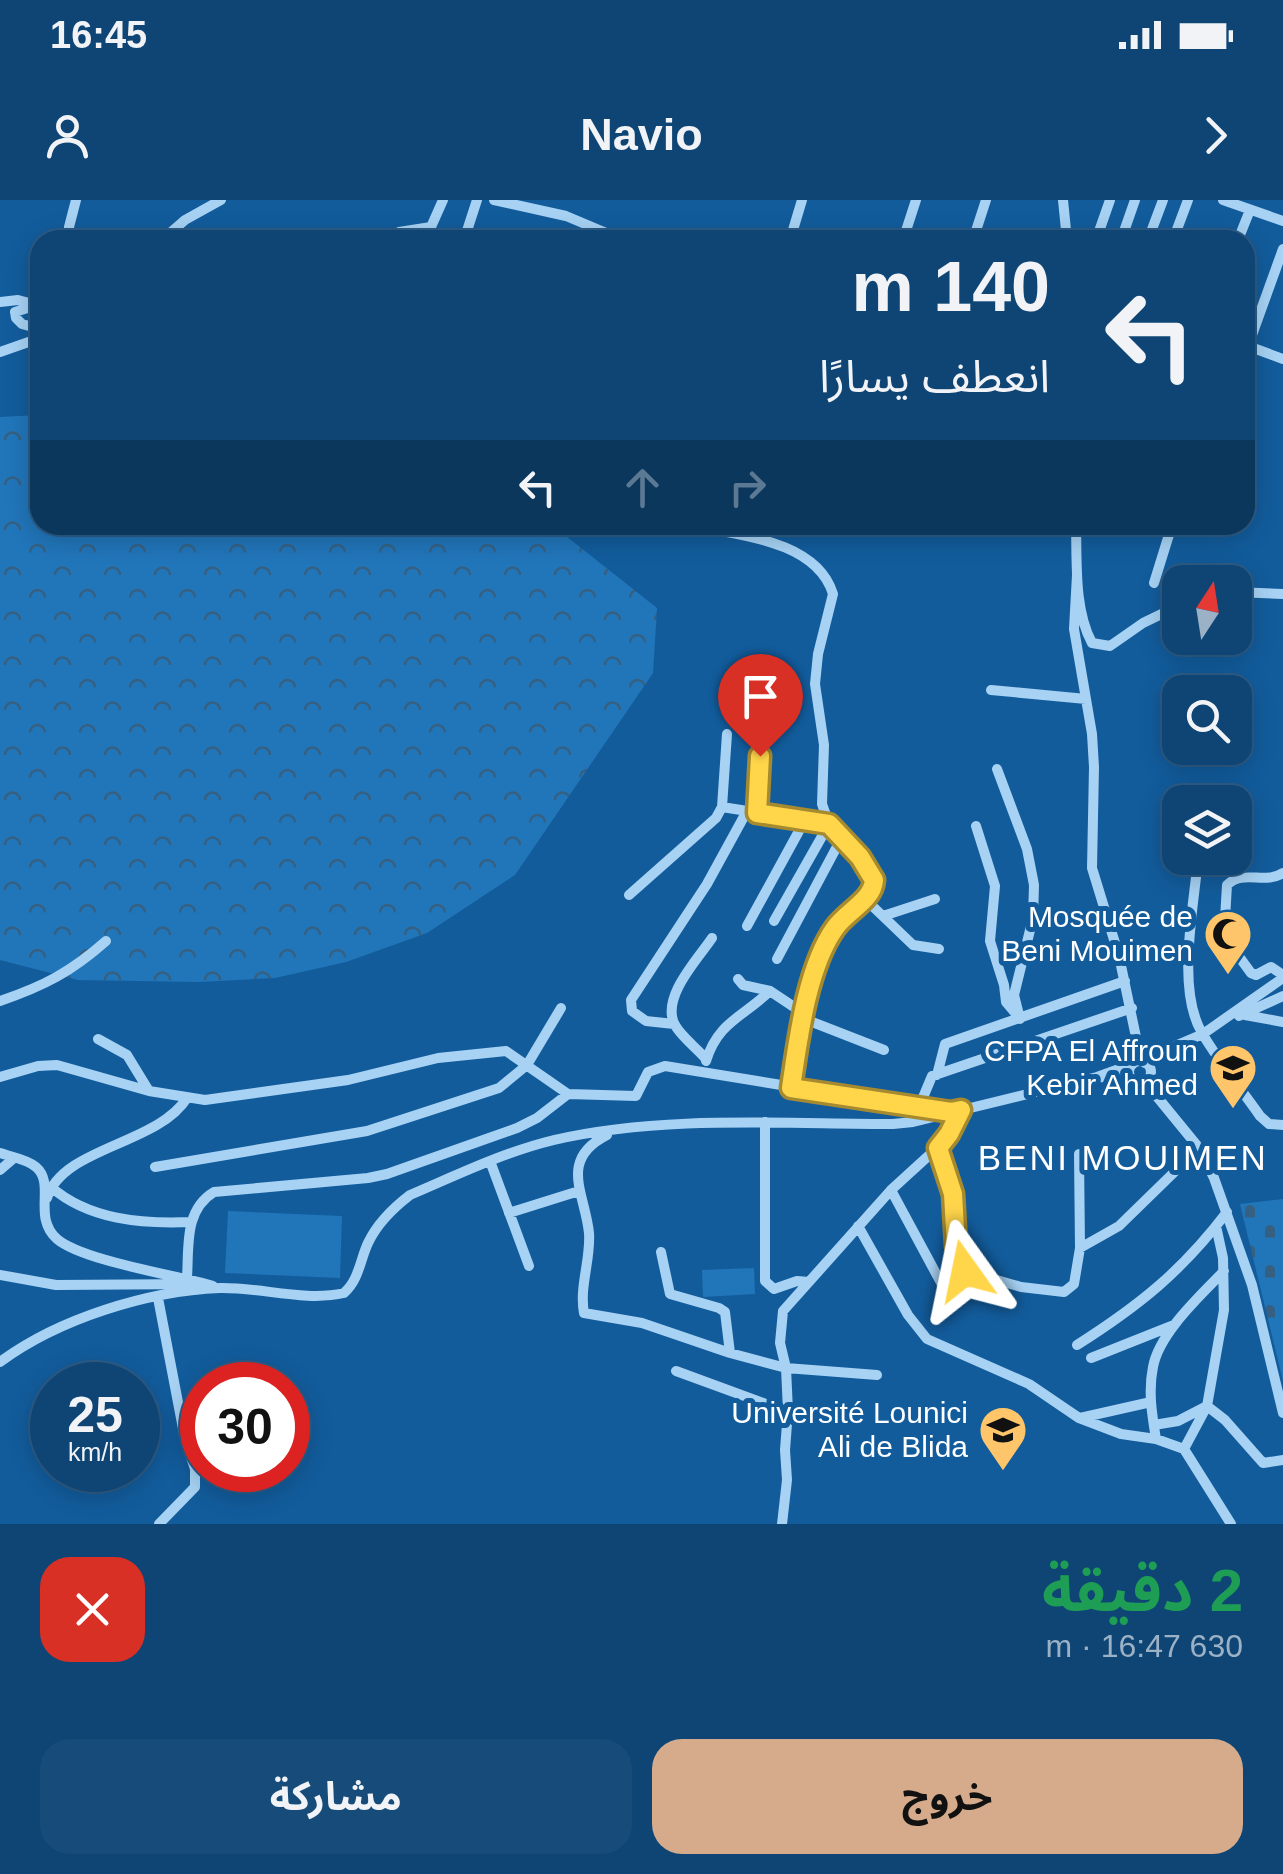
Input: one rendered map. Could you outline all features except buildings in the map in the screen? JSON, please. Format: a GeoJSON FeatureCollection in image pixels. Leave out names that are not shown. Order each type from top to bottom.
{"type":"FeatureCollection","features":[{"type":"Feature","properties":{"kind":"street"},"geometry":{"type":"LineString","coordinates":[[72,230],[76,200]]}},
{"type":"Feature","properties":{"kind":"street"},"geometry":{"type":"LineString","coordinates":[[174,230],[221,200]]}},
{"type":"Feature","properties":{"kind":"street"},"geometry":{"type":"LineString","coordinates":[[409,230],[431,226],[444,200]]}},
{"type":"Feature","properties":{"kind":"street"},"geometry":{"type":"LineString","coordinates":[[467,230],[476,200]]}},
{"type":"Feature","properties":{"kind":"street"},"geometry":{"type":"LineString","coordinates":[[494,200],[566,216],[600,230]]}},
{"type":"Feature","properties":{"kind":"street"},"geometry":{"type":"LineString","coordinates":[[793,230],[802,200]]}},
{"type":"Feature","properties":{"kind":"street"},"geometry":{"type":"LineString","coordinates":[[906,230],[916,200]]}},
{"type":"Feature","properties":{"kind":"street"},"geometry":{"type":"LineString","coordinates":[[975,230],[985,200]]}},
{"type":"Feature","properties":{"kind":"street"},"geometry":{"type":"LineString","coordinates":[[1063,200],[1066,230]]}},
{"type":"Feature","properties":{"kind":"street"},"geometry":{"type":"LineString","coordinates":[[1100,230],[1110,200]]}},
{"type":"Feature","properties":{"kind":"street"},"geometry":{"type":"LineString","coordinates":[[1124,230],[1135,200]]}},
{"type":"Feature","properties":{"kind":"street"},"geometry":{"type":"LineString","coordinates":[[1152,230],[1162,200]]}},
{"type":"Feature","properties":{"kind":"street"},"geometry":{"type":"LineString","coordinates":[[1177,230],[1188,200]]}},
{"type":"Feature","properties":{"kind":"street"},"geometry":{"type":"LineString","coordinates":[[1223,200],[1283,221]]}},
{"type":"Feature","properties":{"kind":"street"},"geometry":{"type":"LineString","coordinates":[[1242,230],[1250,210]]}},
{"type":"Feature","properties":{"kind":"street"},"geometry":{"type":"LineString","coordinates":[[1255,322],[1283,249]]}},
{"type":"Feature","properties":{"kind":"street"},"geometry":{"type":"LineString","coordinates":[[0,302],[30,303]]}},
{"type":"Feature","properties":{"kind":"street"},"geometry":{"type":"LineString","coordinates":[[30,306],[19,308],[16,318],[30,326]]}},
{"type":"Feature","properties":{"kind":"street"},"geometry":{"type":"LineString","coordinates":[[0,352],[30,342]]}},
{"type":"Feature","properties":{"kind":"street"},"geometry":{"type":"LineString","coordinates":[[1255,348],[1283,359]]}},
{"type":"Feature","properties":{"kind":"street"},"geometry":{"type":"LineString","coordinates":[[735,535],[794,551],[822,574],[830,586],[833,602],[822,639],[816,684],[824,746],[822,804],[829,824],[860,857],[874,880],[872,892],[830,937],[802,1016],[791,1088]]}},
{"type":"Feature","properties":{"kind":"street"},"geometry":{"type":"LineString","coordinates":[[1076,535],[1074,630],[1094,767],[1092,868],[1126,981],[1142,1064],[1150,1076],[1145,1082]]}},
{"type":"Feature","properties":{"kind":"street"},"geometry":{"type":"LineString","coordinates":[[1154,583],[1169,535]]}},
{"type":"Feature","properties":{"kind":"street"},"geometry":{"type":"LineString","coordinates":[[1077,575],[1092,643],[1110,646],[1162,614]]}},
{"type":"Feature","properties":{"kind":"street"},"geometry":{"type":"LineString","coordinates":[[1252,593],[1283,594]]}},
{"type":"Feature","properties":{"kind":"street"},"geometry":{"type":"LineString","coordinates":[[991,690],[1086,699]]}},
{"type":"Feature","properties":{"kind":"street"},"geometry":{"type":"LineString","coordinates":[[706,1058],[674,1024],[642,1019],[632,1012],[631,1000],[752,812],[760,756],[757,727]]}},
{"type":"Feature","properties":{"kind":"street"},"geometry":{"type":"LineString","coordinates":[[629,895],[716,818],[722,808],[726,734]]}},
{"type":"Feature","properties":{"kind":"street"},"geometry":{"type":"LineString","coordinates":[[997,769],[1027,849],[1034,886],[1032,918],[1014,995],[1020,1019]]}},
{"type":"Feature","properties":{"kind":"street"},"geometry":{"type":"LineString","coordinates":[[722,808],[829,824]]}},
{"type":"Feature","properties":{"kind":"street"},"geometry":{"type":"LineString","coordinates":[[748,926],[806,820]]}},
{"type":"Feature","properties":{"kind":"street"},"geometry":{"type":"LineString","coordinates":[[774,920],[829,824]]}},
{"type":"Feature","properties":{"kind":"street"},"geometry":{"type":"LineString","coordinates":[[976,826],[995,886],[990,940],[1006,1002],[1020,1019]]}},
{"type":"Feature","properties":{"kind":"street"},"geometry":{"type":"LineString","coordinates":[[777,959],[841,839]]}},
{"type":"Feature","properties":{"kind":"street"},"geometry":{"type":"LineString","coordinates":[[1132,1080],[1129,1072],[1164,1050],[1203,1034],[1283,977],[1270,967],[1251,973],[1224,936],[1225,890],[1233,879],[1274,880],[1283,874]]}},
{"type":"Feature","properties":{"kind":"street"},"geometry":{"type":"LineString","coordinates":[[1197,875],[1188,983],[1195,1016],[1203,1034],[1260,1116],[1269,1124],[1283,1125]]}},
{"type":"Feature","properties":{"kind":"street"},"geometry":{"type":"LineString","coordinates":[[865,899],[913,945],[939,949]]}},
{"type":"Feature","properties":{"kind":"street"},"geometry":{"type":"LineString","coordinates":[[883,916],[934,899]]}},
{"type":"Feature","properties":{"kind":"street"},"geometry":{"type":"LineString","coordinates":[[674,1024],[675,996],[712,938]]}},
{"type":"Feature","properties":{"kind":"street"},"geometry":{"type":"LineString","coordinates":[[0,1002],[73,970],[106,941]]}},
{"type":"Feature","properties":{"kind":"street"},"geometry":{"type":"LineString","coordinates":[[738,979],[743,986],[770,991],[802,1016],[884,1050]]}},
{"type":"Feature","properties":{"kind":"street"},"geometry":{"type":"LineString","coordinates":[[936,1075],[946,1044],[1126,981]]}},
{"type":"Feature","properties":{"kind":"street"},"geometry":{"type":"LineString","coordinates":[[704,1072],[706,1058],[721,1027],[745,1014],[770,991]]}},
{"type":"Feature","properties":{"kind":"street"},"geometry":{"type":"LineString","coordinates":[[1219,1024],[1283,996]]}},
{"type":"Feature","properties":{"kind":"street"},"geometry":{"type":"LineString","coordinates":[[155,1167],[366,1131],[499,1088],[526,1064],[561,1008]]}},
{"type":"Feature","properties":{"kind":"street"},"geometry":{"type":"LineString","coordinates":[[919,1107],[928,1080],[936,1075],[1132,1008]]}},
{"type":"Feature","properties":{"kind":"street"},"geometry":{"type":"LineString","coordinates":[[1242,1015],[1283,1022]]}},
{"type":"Feature","properties":{"kind":"street"},"geometry":{"type":"LineString","coordinates":[[98,1039],[127,1055],[150,1092]]}},
{"type":"Feature","properties":{"kind":"street"},"geometry":{"type":"LineString","coordinates":[[0,1077],[38,1066],[58,1065],[150,1092],[204,1100],[506,1051],[568,1094],[632,1098],[639,1093],[648,1072],[674,1066],[791,1088],[956,1111]]}},
{"type":"Feature","properties":{"kind":"street"},"geometry":{"type":"LineString","coordinates":[[0,1153],[36,1168],[45,1181],[43,1214],[57,1238],[70,1246],[127,1266],[218,1288],[315,1295],[344,1293],[355,1280],[375,1230],[399,1204],[490,1161],[542,1143],[616,1130],[765,1122],[893,1124],[1142,1064]]}},
{"type":"Feature","properties":{"kind":"street"},"geometry":{"type":"LineString","coordinates":[[1097,1077],[1145,1082],[1198,1148],[1227,1212],[1266,1334],[1283,1414]]}},
{"type":"Feature","properties":{"kind":"street"},"geometry":{"type":"LineString","coordinates":[[187,1278],[190,1222],[214,1192],[388,1174],[518,1128],[568,1094]]}},
{"type":"Feature","properties":{"kind":"street"},"geometry":{"type":"LineString","coordinates":[[43,1214],[51,1187],[60,1176],[178,1112],[187,1098]]}},
{"type":"Feature","properties":{"kind":"street"},"geometry":{"type":"LineString","coordinates":[[782,1524],[788,1412],[786,1368],[780,1343],[783,1311],[890,1190],[938,1148],[949,1134],[956,1111]]}},
{"type":"Feature","properties":{"kind":"street"},"geometry":{"type":"LineString","coordinates":[[765,1122],[764,1281],[774,1289],[808,1282]]}},
{"type":"Feature","properties":{"kind":"street"},"geometry":{"type":"LineString","coordinates":[[616,1130],[591,1143],[578,1170],[589,1234],[584,1313],[642,1323],[786,1368],[877,1374]]}},
{"type":"Feature","properties":{"kind":"street"},"geometry":{"type":"LineString","coordinates":[[938,1148],[953,1194],[956,1246],[962,1265],[972,1274],[1021,1287],[1064,1292],[1074,1284],[1080,1248],[1079,1154]]}},
{"type":"Feature","properties":{"kind":"street"},"geometry":{"type":"LineString","coordinates":[[1080,1248],[1119,1226],[1198,1148]]}},
{"type":"Feature","properties":{"kind":"street"},"geometry":{"type":"LineString","coordinates":[[0,1170],[14,1158]]}},
{"type":"Feature","properties":{"kind":"street"},"geometry":{"type":"LineString","coordinates":[[490,1161],[529,1266]]}},
{"type":"Feature","properties":{"kind":"street"},"geometry":{"type":"LineString","coordinates":[[51,1187],[80,1208],[142,1222],[190,1222]]}},
{"type":"Feature","properties":{"kind":"street"},"geometry":{"type":"LineString","coordinates":[[890,1190],[946,1292],[958,1288],[972,1274]]}},
{"type":"Feature","properties":{"kind":"street"},"geometry":{"type":"LineString","coordinates":[[509,1213],[579,1191]]}},
{"type":"Feature","properties":{"kind":"street"},"geometry":{"type":"LineString","coordinates":[[1078,1345],[1171,1278],[1227,1212]]}},
{"type":"Feature","properties":{"kind":"street"},"geometry":{"type":"LineString","coordinates":[[858,1226],[920,1333],[934,1344],[1029,1384],[1080,1418],[1120,1434],[1156,1439],[1184,1449],[1231,1524]]}},
{"type":"Feature","properties":{"kind":"street"},"geometry":{"type":"LineString","coordinates":[[1184,1449],[1208,1406],[1226,1297],[1216,1226]]}},
{"type":"Feature","properties":{"kind":"street"},"geometry":{"type":"LineString","coordinates":[[660,1252],[670,1294],[725,1312],[730,1353]]}},
{"type":"Feature","properties":{"kind":"street"},"geometry":{"type":"LineString","coordinates":[[1156,1439],[1150,1402],[1153,1363],[1175,1325],[1224,1271]]}},
{"type":"Feature","properties":{"kind":"street"},"geometry":{"type":"LineString","coordinates":[[0,1276],[73,1286],[205,1284]]}},
{"type":"Feature","properties":{"kind":"street"},"geometry":{"type":"LineString","coordinates":[[0,1362],[92,1314],[218,1288]]}},
{"type":"Feature","properties":{"kind":"street"},"geometry":{"type":"LineString","coordinates":[[158,1298],[185,1438],[195,1469],[195,1487],[159,1524]]}},
{"type":"Feature","properties":{"kind":"street"},"geometry":{"type":"LineString","coordinates":[[1091,1358],[1175,1325]]}},
{"type":"Feature","properties":{"kind":"street"},"geometry":{"type":"LineString","coordinates":[[676,1372],[788,1412]]}},
{"type":"Feature","properties":{"kind":"street"},"geometry":{"type":"LineString","coordinates":[[1080,1418],[1150,1402]]}},
{"type":"Feature","properties":{"kind":"street"},"geometry":{"type":"LineString","coordinates":[[1154,1425],[1178,1421],[1208,1406]]}},
{"type":"Feature","properties":{"kind":"street"},"geometry":{"type":"LineString","coordinates":[[1208,1406],[1264,1464],[1283,1460]]}},
{"type":"Feature","properties":{"kind":"green space"},"geometry":{"type":"Polygon","coordinates":[[[30,416],[30,535],[565,535],[657,608],[653,673],[515,875],[427,933],[346,962],[275,978],[199,982],[78,980],[0,960],[0,417],[30,416]]]}},
{"type":"Feature","properties":{"kind":"green space"},"geometry":{"type":"Polygon","coordinates":[[[1283,1199],[1283,1381],[1240,1204],[1283,1199]]]}},
{"type":"Feature","properties":{"kind":"green space"},"geometry":{"type":"Polygon","coordinates":[[[228,1211],[342,1216],[340,1278],[225,1273],[228,1211]]]}},
{"type":"Feature","properties":{"kind":"green space"},"geometry":{"type":"Polygon","coordinates":[[[754,1268],[755,1294],[703,1297],[702,1270],[754,1268]]]}},
{"type":"Feature","properties":{"kind":"place","name":"Mosquée de Beni Mouimen"},"geometry":{"type":"Point","coordinates":[1228,976]}},
{"type":"Feature","properties":{"kind":"place","name":"CFPA El Affroun Kebir Ahmed"},"geometry":{"type":"Point","coordinates":[1233,1110]}},
{"type":"Feature","properties":{"kind":"place","name":"Université Lounici Ali de Blida"},"geometry":{"type":"Point","coordinates":[1003,1472]}},
{"type":"Feature","properties":{"kind":"district","name":"BENI MOUIMEN"},"geometry":{"type":"Point","coordinates":[1123,1158]}},
{"type":"Feature","properties":{"kind":"route"},"geometry":{"type":"LineString","coordinates":[[760,756],[757,813],[829,824],[860,857],[874,880],[872,892],[830,937],[804,1008],[791,1088],[951,1112],[961,1110],[938,1148],[953,1194],[956,1246],[965,1271]]}}]}
